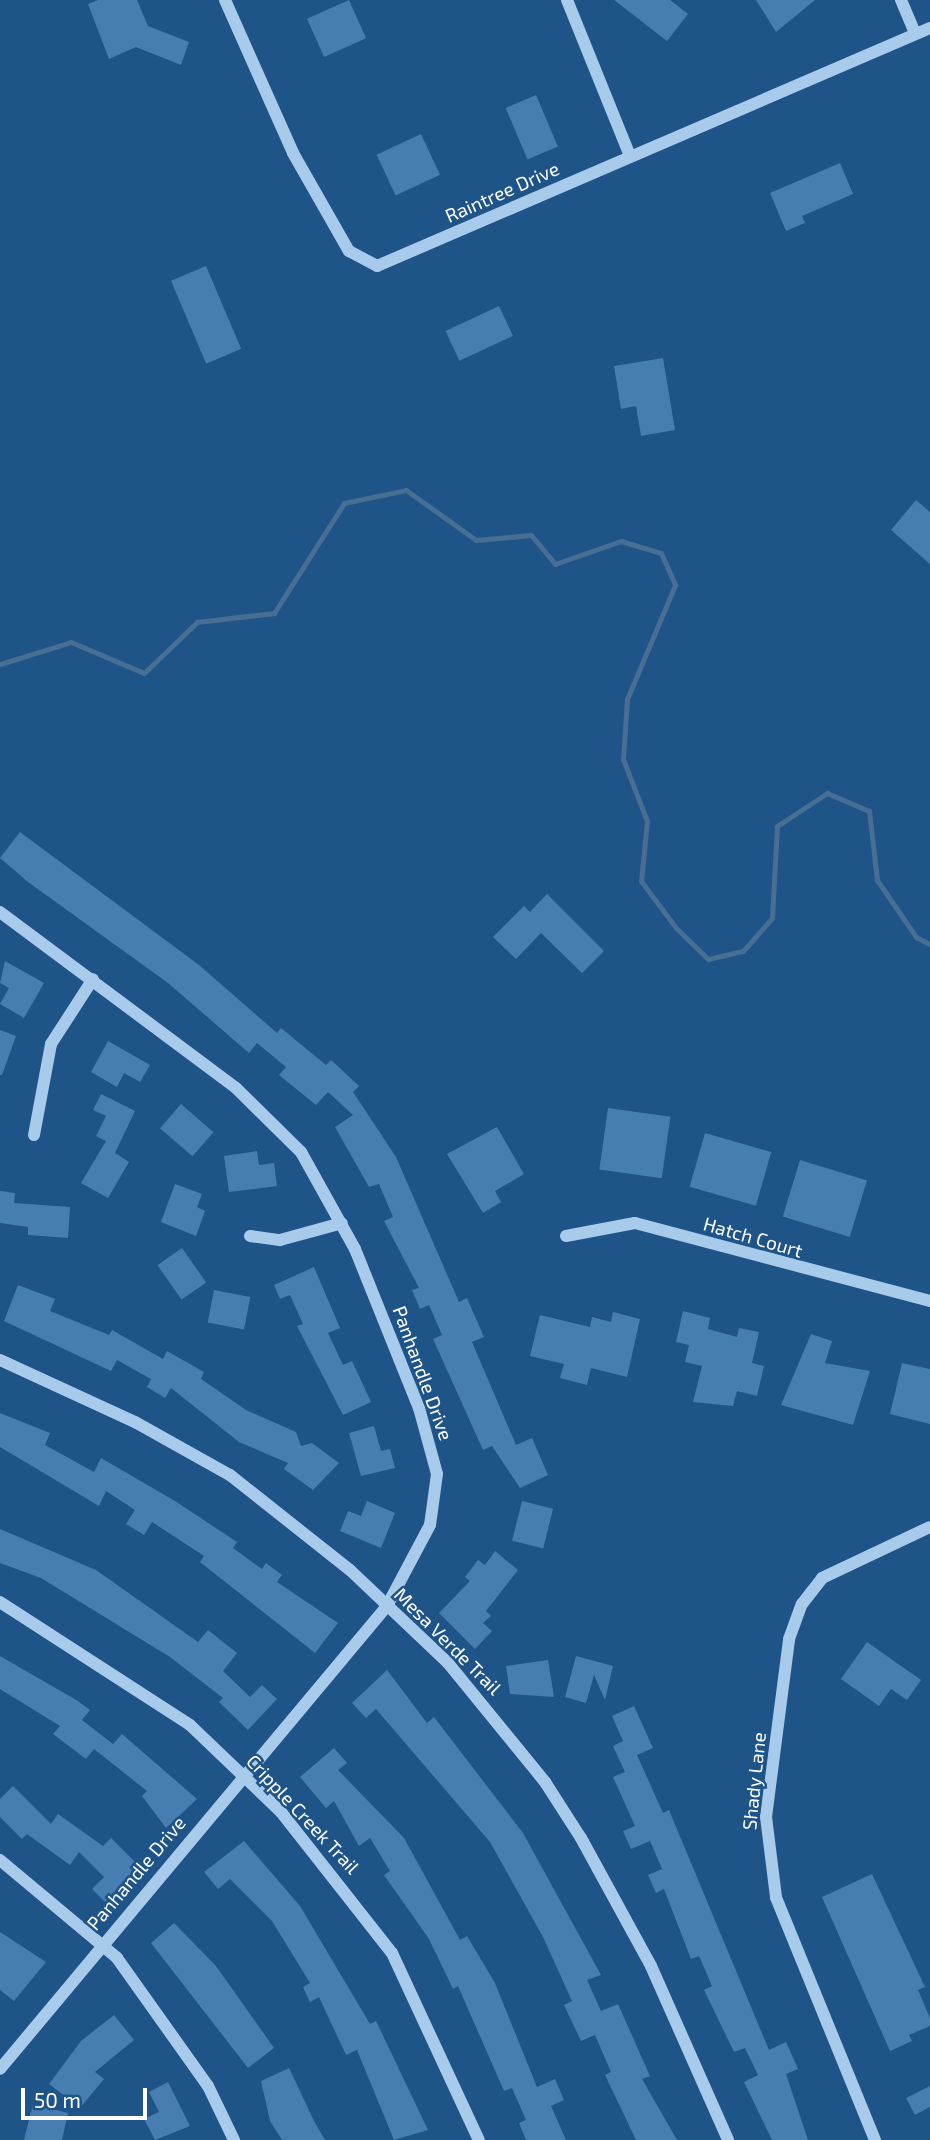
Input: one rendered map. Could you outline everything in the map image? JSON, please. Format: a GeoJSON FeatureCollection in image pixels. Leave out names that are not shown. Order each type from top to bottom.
{"type":"FeatureCollection","features":[{"type":"Feature","properties":{"kind":"street","name":"Raintree Drive"},"geometry":{"type":"LineString","coordinates":[[225,0],[293,153],[355,260],[390,262],[629,156],[930,28]]}},
{"type":"Feature","properties":{"kind":"street"},"geometry":{"type":"LineString","coordinates":[[567,0],[629,156]]}},
{"type":"Feature","properties":{"kind":"street"},"geometry":{"type":"LineString","coordinates":[[901,0],[915,33]]}},
{"type":"Feature","properties":{"kind":"street","name":"Panhandle Drive"},"geometry":{"type":"LineString","coordinates":[[0,912],[93,979],[279,1126],[342,1223],[419,1408],[437,1474],[430,1525],[387,1606],[102,1943],[0,2069]]}},
{"type":"Feature","properties":{"kind":"street"},"geometry":{"type":"LineString","coordinates":[[34,1135],[51,1044],[93,979]]}},
{"type":"Feature","properties":{"kind":"street"},"geometry":{"type":"LineString","coordinates":[[250,1236],[280,1240],[342,1223]]}},
{"type":"Feature","properties":{"kind":"street","name":"Hatch Court"},"geometry":{"type":"LineString","coordinates":[[566,1236],[635,1223],[930,1301]]}},
{"type":"Feature","properties":{"kind":"street","name":"Mesa Verde Trail"},"geometry":{"type":"LineString","coordinates":[[0,1360],[135,1422],[230,1475],[387,1606],[494,1715],[582,1838],[651,1966],[728,2140]]}},
{"type":"Feature","properties":{"kind":"street","name":"Shady Lane"},"geometry":{"type":"LineString","coordinates":[[875,2140],[776,1897],[766,1816],[789,1639],[802,1604],[822,1578],[930,1527]]}},
{"type":"Feature","properties":{"kind":"street","name":"Cripple Creek Trail"},"geometry":{"type":"LineString","coordinates":[[0,1602],[123,1677],[190,1725],[243,1775],[349,1892],[392,1953],[479,2140]]}},
{"type":"Feature","properties":{"kind":"street"},"geometry":{"type":"LineString","coordinates":[[0,1860],[102,1943],[208,2086],[234,2140]]}},
{"type":"Feature","properties":{"kind":"building"},"geometry":{"type":"Polygon","coordinates":[[[98,0],[137,0],[148,26],[189,42],[181,65],[136,47],[109,59],[88,4],[98,0]]]}},
{"type":"Feature","properties":{"kind":"building"},"geometry":{"type":"Polygon","coordinates":[[[349,0],[366,38],[324,57],[307,19],[349,0]]]}},
{"type":"Feature","properties":{"kind":"building"},"geometry":{"type":"Polygon","coordinates":[[[614,0],[670,0],[688,14],[667,41],[614,0]]]}},
{"type":"Feature","properties":{"kind":"building"},"geometry":{"type":"Polygon","coordinates":[[[756,0],[815,0],[776,32],[756,0]]]}},
{"type":"Feature","properties":{"kind":"building"},"geometry":{"type":"Polygon","coordinates":[[[536,95],[558,147],[528,159],[506,108],[536,95]]]}},
{"type":"Feature","properties":{"kind":"building"},"geometry":{"type":"Polygon","coordinates":[[[421,134],[440,175],[396,195],[377,155],[421,134]]]}},
{"type":"Feature","properties":{"kind":"building"},"geometry":{"type":"Polygon","coordinates":[[[840,163],[853,194],[802,216],[805,223],[786,231],[770,193],[840,163]]]}},
{"type":"Feature","properties":{"kind":"building"},"geometry":{"type":"Polygon","coordinates":[[[206,266],[241,349],[206,364],[171,281],[206,266]]]}},
{"type":"Feature","properties":{"kind":"building"},"geometry":{"type":"Polygon","coordinates":[[[499,306],[513,336],[459,361],[446,331],[499,306]]]}},
{"type":"Feature","properties":{"kind":"building"},"geometry":{"type":"Polygon","coordinates":[[[663,358],[675,430],[641,436],[636,406],[621,409],[614,366],[663,358]]]}},
{"type":"Feature","properties":{"kind":"building"},"geometry":{"type":"Polygon","coordinates":[[[916,500],[930,512],[930,564],[891,530],[916,500]]]}},
{"type":"Feature","properties":{"kind":"building"},"geometry":{"type":"Polygon","coordinates":[[[20,832],[199,965],[277,1033],[281,1028],[326,1065],[331,1060],[359,1086],[353,1092],[396,1157],[459,1302],[467,1298],[484,1337],[472,1342],[516,1445],[532,1438],[548,1475],[520,1488],[492,1446],[483,1450],[433,1339],[442,1335],[429,1305],[420,1309],[412,1290],[419,1288],[384,1221],[393,1217],[379,1184],[369,1187],[335,1127],[353,1115],[328,1092],[316,1105],[279,1075],[286,1067],[257,1043],[249,1053],[168,983],[28,882],[0,858],[20,832]]]}},
{"type":"Feature","properties":{"kind":"building"},"geometry":{"type":"Polygon","coordinates":[[[547,894],[604,951],[582,973],[541,933],[516,959],[493,937],[524,906],[530,912],[547,894]]]}},
{"type":"Feature","properties":{"kind":"building"},"geometry":{"type":"Polygon","coordinates":[[[5,961],[44,983],[24,1018],[0,1004],[9,988],[0,983],[5,961]]]}},
{"type":"Feature","properties":{"kind":"building"},"geometry":{"type":"Polygon","coordinates":[[[0,1030],[16,1036],[2,1075],[0,1075],[0,1030]]]}},
{"type":"Feature","properties":{"kind":"building"},"geometry":{"type":"Polygon","coordinates":[[[108,1041],[150,1065],[140,1082],[124,1073],[117,1087],[91,1072],[108,1041]]]}},
{"type":"Feature","properties":{"kind":"building"},"geometry":{"type":"Polygon","coordinates":[[[101,1094],[135,1111],[115,1153],[129,1162],[108,1198],[81,1183],[106,1141],[96,1136],[106,1116],[93,1110],[101,1094]]]}},
{"type":"Feature","properties":{"kind":"building"},"geometry":{"type":"Polygon","coordinates":[[[181,1104],[213,1132],[192,1156],[160,1128],[181,1104]]]}},
{"type":"Feature","properties":{"kind":"building"},"geometry":{"type":"Polygon","coordinates":[[[608,1108],[670,1117],[662,1178],[599,1169],[608,1108]]]}},
{"type":"Feature","properties":{"kind":"building"},"geometry":{"type":"Polygon","coordinates":[[[497,1127],[524,1174],[495,1191],[501,1202],[483,1213],[447,1154],[497,1127]]]}},
{"type":"Feature","properties":{"kind":"building"},"geometry":{"type":"Polygon","coordinates":[[[705,1133],[771,1152],[756,1206],[690,1187],[705,1133]]]}},
{"type":"Feature","properties":{"kind":"building"},"geometry":{"type":"Polygon","coordinates":[[[257,1151],[259,1165],[274,1163],[277,1186],[229,1192],[224,1156],[257,1151]]]}},
{"type":"Feature","properties":{"kind":"building"},"geometry":{"type":"Polygon","coordinates":[[[800,1160],[867,1180],[850,1237],[783,1216],[800,1160]]]}},
{"type":"Feature","properties":{"kind":"building"},"geometry":{"type":"Polygon","coordinates":[[[175,1184],[202,1194],[197,1207],[205,1211],[196,1236],[161,1222],[175,1184]]]}},
{"type":"Feature","properties":{"kind":"building"},"geometry":{"type":"Polygon","coordinates":[[[0,1191],[15,1193],[14,1203],[70,1207],[68,1238],[28,1235],[28,1227],[0,1223],[0,1191]]]}},
{"type":"Feature","properties":{"kind":"building"},"geometry":{"type":"Polygon","coordinates":[[[182,1248],[206,1282],[182,1300],[157,1265],[182,1248]]]}},
{"type":"Feature","properties":{"kind":"building"},"geometry":{"type":"Polygon","coordinates":[[[314,1267],[340,1328],[328,1333],[343,1365],[352,1361],[371,1402],[343,1415],[297,1326],[303,1324],[290,1295],[280,1299],[274,1285],[314,1267]]]}},
{"type":"Feature","properties":{"kind":"building"},"geometry":{"type":"Polygon","coordinates":[[[18,1285],[55,1299],[50,1311],[109,1335],[112,1330],[163,1359],[167,1351],[204,1372],[201,1379],[246,1410],[296,1432],[301,1446],[312,1443],[339,1463],[313,1490],[284,1469],[288,1463],[239,1442],[171,1388],[165,1398],[147,1387],[151,1379],[117,1360],[111,1371],[4,1321],[18,1285]]]}},
{"type":"Feature","properties":{"kind":"building"},"geometry":{"type":"Polygon","coordinates":[[[214,1290],[250,1297],[244,1329],[208,1322],[214,1290]]]}},
{"type":"Feature","properties":{"kind":"building"},"geometry":{"type":"Polygon","coordinates":[[[683,1311],[710,1318],[708,1329],[737,1337],[739,1328],[759,1332],[752,1363],[764,1366],[757,1396],[737,1391],[733,1406],[693,1402],[702,1366],[685,1362],[689,1345],[676,1342],[683,1311]]]}},
{"type":"Feature","properties":{"kind":"building"},"geometry":{"type":"Polygon","coordinates":[[[613,1312],[640,1319],[627,1377],[591,1368],[587,1385],[560,1378],[564,1364],[530,1356],[540,1315],[590,1327],[592,1317],[611,1322],[613,1312]]]}},
{"type":"Feature","properties":{"kind":"building"},"geometry":{"type":"Polygon","coordinates":[[[811,1334],[832,1341],[825,1363],[870,1371],[853,1425],[781,1405],[811,1334]]]}},
{"type":"Feature","properties":{"kind":"building"},"geometry":{"type":"Polygon","coordinates":[[[902,1363],[930,1369],[930,1424],[890,1414],[902,1363]]]}},
{"type":"Feature","properties":{"kind":"building"},"geometry":{"type":"Polygon","coordinates":[[[0,1413],[50,1433],[45,1445],[94,1472],[101,1458],[175,1501],[237,1542],[233,1548],[262,1569],[266,1563],[282,1575],[277,1582],[338,1623],[315,1653],[200,1562],[204,1556],[152,1522],[144,1535],[126,1524],[135,1510],[106,1491],[99,1506],[0,1447],[0,1413]]]}},
{"type":"Feature","properties":{"kind":"building"},"geometry":{"type":"Polygon","coordinates":[[[374,1426],[381,1451],[390,1449],[395,1468],[361,1476],[349,1433],[374,1426]]]}},
{"type":"Feature","properties":{"kind":"building"},"geometry":{"type":"Polygon","coordinates":[[[367,1501],[395,1513],[381,1548],[340,1531],[348,1511],[361,1516],[367,1501]]]}},
{"type":"Feature","properties":{"kind":"building"},"geometry":{"type":"Polygon","coordinates":[[[522,1501],[553,1509],[543,1549],[512,1541],[522,1501]]]}},
{"type":"Feature","properties":{"kind":"building"},"geometry":{"type":"Polygon","coordinates":[[[0,1529],[96,1570],[198,1642],[208,1630],[237,1653],[223,1671],[250,1697],[262,1685],[277,1699],[248,1730],[219,1702],[223,1698],[170,1657],[41,1578],[0,1563],[0,1529]]]}},
{"type":"Feature","properties":{"kind":"building"},"geometry":{"type":"Polygon","coordinates":[[[495,1551],[518,1570],[486,1611],[491,1616],[483,1623],[492,1631],[475,1649],[439,1613],[470,1581],[465,1577],[478,1560],[485,1565],[495,1551]]]}},
{"type":"Feature","properties":{"kind":"building"},"geometry":{"type":"Polygon","coordinates":[[[867,1642],[921,1680],[907,1700],[891,1689],[879,1706],[841,1679],[867,1642]]]}},
{"type":"Feature","properties":{"kind":"building"},"geometry":{"type":"Polygon","coordinates":[[[0,1656],[78,1701],[90,1710],[82,1720],[113,1744],[122,1734],[197,1799],[166,1828],[142,1796],[147,1791],[94,1749],[86,1759],[53,1734],[60,1726],[0,1689],[0,1656]]]}},
{"type":"Feature","properties":{"kind":"building"},"geometry":{"type":"Polygon","coordinates":[[[576,1656],[613,1666],[605,1700],[594,1675],[586,1703],[565,1697],[576,1656]]]}},
{"type":"Feature","properties":{"kind":"building"},"geometry":{"type":"Polygon","coordinates":[[[548,1660],[554,1697],[510,1694],[506,1666],[548,1660]]]}},
{"type":"Feature","properties":{"kind":"building"},"geometry":{"type":"Polygon","coordinates":[[[387,1670],[427,1723],[434,1717],[523,1833],[601,1975],[587,1980],[601,2011],[618,2004],[650,2076],[642,2079],[677,2140],[636,2140],[605,2075],[611,2072],[595,2035],[581,2041],[564,2005],[572,2001],[543,1937],[490,1842],[376,1709],[366,1718],[352,1703],[387,1670]]]}},
{"type":"Feature","properties":{"kind":"building"},"geometry":{"type":"Polygon","coordinates":[[[634,1706],[653,1748],[637,1755],[663,1813],[669,1810],[769,2050],[786,2042],[798,2069],[786,2074],[808,2140],[772,2140],[744,2082],[758,2075],[745,2048],[734,2052],[704,1990],[712,1986],[699,1956],[691,1959],[664,1889],[656,1893],[648,1875],[662,1869],[650,1841],[631,1849],[623,1831],[635,1826],[613,1777],[625,1772],[613,1746],[623,1741],[612,1716],[634,1706]]]}},
{"type":"Feature","properties":{"kind":"building"},"geometry":{"type":"Polygon","coordinates":[[[334,1748],[347,1763],[338,1770],[404,1838],[460,1940],[467,1936],[495,1983],[537,2087],[555,2079],[564,2100],[551,2106],[566,2140],[526,2140],[519,2123],[526,2120],[512,2088],[504,2091],[458,1986],[453,1989],[429,1939],[384,1875],[390,1871],[370,1838],[359,1846],[334,1801],[326,1808],[300,1777],[334,1748]]]}},
{"type":"Feature","properties":{"kind":"building"},"geometry":{"type":"Polygon","coordinates":[[[13,1786],[51,1824],[58,1814],[103,1846],[111,1838],[139,1866],[105,1902],[92,1889],[104,1877],[79,1852],[70,1865],[27,1834],[22,1839],[0,1817],[0,1799],[13,1786]]]}},
{"type":"Feature","properties":{"kind":"building"},"geometry":{"type":"Polygon","coordinates":[[[244,1841],[300,1906],[370,2024],[376,2021],[428,2130],[394,2140],[357,2050],[346,2055],[319,1997],[310,2002],[303,1987],[310,1983],[272,1921],[230,1879],[218,1889],[204,1872],[244,1841]]]}},
{"type":"Feature","properties":{"kind":"building"},"geometry":{"type":"Polygon","coordinates":[[[872,1874],[925,1987],[918,1990],[930,2018],[930,2026],[909,2035],[912,2041],[890,2051],[822,1897],[872,1874]]]}},
{"type":"Feature","properties":{"kind":"building"},"geometry":{"type":"Polygon","coordinates":[[[174,1923],[216,1966],[274,2048],[248,2068],[151,1943],[174,1923]]]}},
{"type":"Feature","properties":{"kind":"building"},"geometry":{"type":"Polygon","coordinates":[[[0,1932],[46,1962],[14,2001],[0,1990],[0,1932]]]}},
{"type":"Feature","properties":{"kind":"building"},"geometry":{"type":"Polygon","coordinates":[[[114,2015],[134,2040],[95,2072],[104,2079],[80,2108],[49,2084],[81,2041],[114,2015]]]}},
{"type":"Feature","properties":{"kind":"building"},"geometry":{"type":"Polygon","coordinates":[[[289,2068],[325,2140],[282,2140],[270,2121],[261,2081],[289,2068]]]}},
{"type":"Feature","properties":{"kind":"building"},"geometry":{"type":"Polygon","coordinates":[[[168,2082],[190,2126],[155,2140],[144,2119],[159,2112],[149,2092],[168,2082]]]}},
{"type":"Feature","properties":{"kind":"building"},"geometry":{"type":"Polygon","coordinates":[[[930,2086],[930,2107],[915,2115],[906,2098],[930,2086]]]}},
{"type":"Feature","properties":{"kind":"building"},"geometry":{"type":"Polygon","coordinates":[[[33,2104],[68,2113],[62,2140],[24,2140],[33,2104]]]}},
{"type":"Feature","properties":{"kind":"waterway"},"geometry":{"type":"LineString","coordinates":[[0,664],[71,642],[144,673],[197,622],[274,613],[344,503],[406,490],[476,540],[531,535],[555,564],[621,541],[661,553],[675,585],[627,699],[623,759],[647,821],[641,881],[676,928],[708,959],[743,951],[772,918],[777,826],[827,793],[869,811],[877,880],[916,937],[930,944]]}}]}
